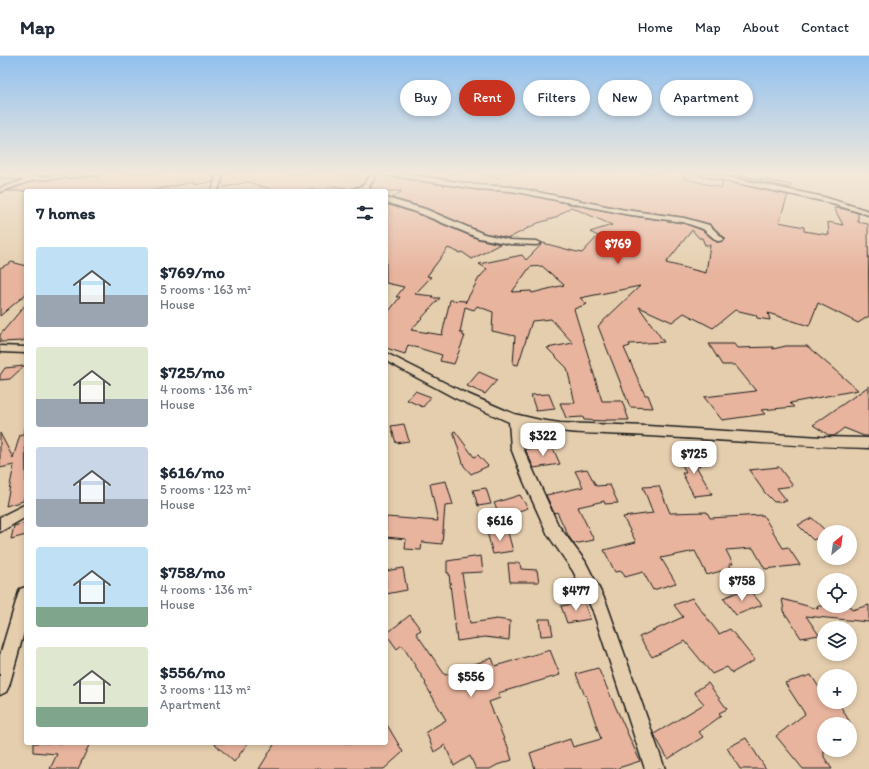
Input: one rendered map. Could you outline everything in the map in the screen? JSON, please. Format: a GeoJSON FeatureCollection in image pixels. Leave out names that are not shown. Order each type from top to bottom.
{"type":"FeatureCollection","features":[{"type":"Feature","properties":{"kind":"street"},"geometry":{"type":"LineString","coordinates":[[409,206],[422,210],[437,218],[482,236],[506,241],[537,243]]}},
{"type":"Feature","properties":{"kind":"street"},"geometry":{"type":"LineString","coordinates":[[597,206],[625,212],[684,220],[706,227],[720,239]]}},
{"type":"Feature","properties":{"kind":"street"},"geometry":{"type":"LineString","coordinates":[[847,206],[869,213]]}},
{"type":"Feature","properties":{"kind":"street"},"geometry":{"type":"LineString","coordinates":[[0,349],[24,350]]}},
{"type":"Feature","properties":{"kind":"street"},"geometry":{"type":"LineString","coordinates":[[388,357],[459,395],[514,419],[540,425],[560,428],[647,431],[821,442],[869,443]]}},
{"type":"Feature","properties":{"kind":"street"},"geometry":{"type":"LineString","coordinates":[[514,419],[517,448],[531,482],[553,530],[579,566],[600,608],[655,769]]}},
{"type":"Feature","properties":{"kind":"street"},"geometry":{"type":"LineString","coordinates":[[0,525],[24,511]]}},
{"type":"Feature","properties":{"kind":"street"},"geometry":{"type":"LineString","coordinates":[[0,686],[24,602]]}},
{"type":"Feature","properties":{"kind":"building"},"geometry":{"type":"Polygon","coordinates":[[[388,206],[393,206],[418,214],[478,239],[500,244],[472,259],[462,252],[460,253],[448,248],[427,276],[431,277],[415,294],[433,296],[432,298],[440,298],[411,330],[442,335],[450,300],[466,301],[465,303],[479,278],[487,269],[479,264],[522,255],[526,260],[543,243],[582,253],[598,236],[590,232],[612,225],[571,207],[555,218],[538,223],[509,238],[484,233],[420,206],[582,206],[625,215],[683,223],[702,230],[717,242],[725,240],[725,238],[710,224],[684,217],[612,206],[784,206],[779,222],[804,227],[804,231],[829,235],[828,222],[843,225],[834,208],[844,209],[858,213],[858,222],[868,224],[869,316],[858,323],[818,303],[809,326],[768,313],[770,320],[757,318],[756,315],[735,310],[713,328],[684,313],[672,322],[639,307],[664,342],[629,344],[630,346],[624,348],[645,395],[648,395],[653,408],[630,407],[598,326],[640,286],[580,298],[587,304],[574,309],[602,401],[622,401],[629,420],[606,421],[584,420],[583,417],[566,418],[560,403],[575,403],[567,368],[547,348],[573,343],[551,319],[532,321],[518,365],[513,364],[515,336],[492,331],[493,312],[477,306],[474,310],[465,307],[460,333],[463,333],[463,336],[465,336],[454,364],[440,361],[442,355],[408,345],[405,354],[388,349],[388,312],[400,297],[396,297],[404,287],[388,283],[388,206]],[[692,230],[666,263],[706,273],[710,245],[705,245],[702,238],[699,238],[692,230]],[[542,266],[530,267],[512,292],[531,291],[532,293],[564,285],[542,266]]]}},
{"type":"Feature","properties":{"kind":"building"},"geometry":{"type":"Polygon","coordinates":[[[12,262],[24,265],[24,296],[0,316],[0,268],[12,262]]]}},
{"type":"Feature","properties":{"kind":"building"},"geometry":{"type":"Polygon","coordinates":[[[24,306],[23,341],[0,342],[0,335],[24,306]]]}},
{"type":"Feature","properties":{"kind":"building"},"geometry":{"type":"Polygon","coordinates":[[[709,344],[734,344],[737,348],[773,347],[773,349],[786,346],[807,346],[858,390],[790,403],[794,407],[761,410],[765,414],[722,420],[704,397],[756,391],[735,365],[722,365],[709,344]]]}},
{"type":"Feature","properties":{"kind":"building"},"geometry":{"type":"Polygon","coordinates":[[[24,366],[10,379],[0,380],[0,375],[5,368],[24,366]]]}},
{"type":"Feature","properties":{"kind":"building"},"geometry":{"type":"Polygon","coordinates":[[[479,372],[497,380],[485,394],[467,386],[479,372]]]}},
{"type":"Feature","properties":{"kind":"building"},"geometry":{"type":"Polygon","coordinates":[[[869,386],[869,436],[864,436],[844,428],[834,436],[830,436],[813,425],[869,386]]]}},
{"type":"Feature","properties":{"kind":"building"},"geometry":{"type":"Polygon","coordinates":[[[415,391],[431,397],[423,407],[407,400],[415,391]]]}},
{"type":"Feature","properties":{"kind":"building"},"geometry":{"type":"Polygon","coordinates":[[[549,394],[555,409],[536,411],[531,395],[549,394]]]}},
{"type":"Feature","properties":{"kind":"building"},"geometry":{"type":"Polygon","coordinates":[[[404,424],[409,441],[396,443],[391,426],[404,424]]]}},
{"type":"Feature","properties":{"kind":"building"},"geometry":{"type":"Polygon","coordinates":[[[24,431],[24,497],[23,501],[6,506],[14,465],[0,468],[0,433],[13,458],[20,435],[22,436],[24,431]]]}},
{"type":"Feature","properties":{"kind":"building"},"geometry":{"type":"Polygon","coordinates":[[[455,431],[474,457],[478,455],[488,466],[471,474],[464,466],[453,432],[455,431]]]}},
{"type":"Feature","properties":{"kind":"building"},"geometry":{"type":"Polygon","coordinates":[[[552,446],[560,464],[534,468],[525,449],[552,446]]]}},
{"type":"Feature","properties":{"kind":"building"},"geometry":{"type":"Polygon","coordinates":[[[677,453],[694,453],[700,466],[696,466],[712,494],[694,496],[682,473],[686,473],[677,453]]]}},
{"type":"Feature","properties":{"kind":"building"},"geometry":{"type":"Polygon","coordinates":[[[779,467],[793,486],[777,488],[787,501],[774,502],[765,493],[749,470],[779,467]]]}},
{"type":"Feature","properties":{"kind":"building"},"geometry":{"type":"Polygon","coordinates":[[[587,469],[596,486],[610,485],[618,503],[605,504],[604,501],[578,507],[594,540],[574,544],[557,512],[554,513],[546,495],[583,487],[575,471],[587,469]]]}},
{"type":"Feature","properties":{"kind":"building"},"geometry":{"type":"Polygon","coordinates":[[[446,481],[453,505],[445,506],[442,544],[422,542],[421,550],[405,549],[406,539],[388,537],[388,517],[438,521],[430,484],[446,481]]]}},
{"type":"Feature","properties":{"kind":"building"},"geometry":{"type":"Polygon","coordinates":[[[659,486],[670,513],[707,512],[710,518],[763,515],[783,548],[788,547],[800,565],[765,569],[753,548],[726,550],[733,564],[729,564],[731,568],[707,575],[695,551],[661,558],[676,583],[653,590],[643,572],[625,577],[622,571],[615,572],[604,550],[636,542],[623,517],[653,513],[643,487],[659,486]]]}},
{"type":"Feature","properties":{"kind":"building"},"geometry":{"type":"Polygon","coordinates":[[[486,488],[491,504],[478,506],[473,490],[486,488]]]}},
{"type":"Feature","properties":{"kind":"building"},"geometry":{"type":"Polygon","coordinates":[[[520,495],[528,508],[501,517],[494,503],[520,495]]]}},
{"type":"Feature","properties":{"kind":"building"},"geometry":{"type":"Polygon","coordinates":[[[812,518],[820,525],[817,525],[817,538],[813,540],[798,525],[812,518]]]}},
{"type":"Feature","properties":{"kind":"building"},"geometry":{"type":"Polygon","coordinates":[[[24,524],[24,536],[11,539],[14,526],[24,524]]]}},
{"type":"Feature","properties":{"kind":"building"},"geometry":{"type":"Polygon","coordinates":[[[507,529],[513,551],[493,554],[487,532],[507,529]]]}},
{"type":"Feature","properties":{"kind":"building"},"geometry":{"type":"Polygon","coordinates":[[[481,556],[483,572],[462,573],[470,623],[497,619],[510,621],[509,640],[485,637],[457,641],[450,584],[452,583],[450,583],[449,573],[447,573],[447,561],[481,556]]]}},
{"type":"Feature","properties":{"kind":"building"},"geometry":{"type":"Polygon","coordinates":[[[508,563],[520,563],[521,569],[537,570],[539,582],[510,582],[508,563]]]}},
{"type":"Feature","properties":{"kind":"building"},"geometry":{"type":"Polygon","coordinates":[[[403,568],[407,590],[388,594],[388,571],[403,568]]]}},
{"type":"Feature","properties":{"kind":"building"},"geometry":{"type":"Polygon","coordinates":[[[748,588],[762,605],[736,615],[723,598],[748,588]]]}},
{"type":"Feature","properties":{"kind":"building"},"geometry":{"type":"Polygon","coordinates":[[[692,598],[719,634],[730,629],[755,660],[732,673],[727,667],[712,674],[685,641],[652,657],[639,637],[683,617],[674,605],[692,598]]]}},
{"type":"Feature","properties":{"kind":"building"},"geometry":{"type":"Polygon","coordinates":[[[782,599],[817,609],[817,613],[857,613],[857,609],[869,605],[869,622],[806,616],[817,632],[817,635],[801,638],[787,616],[785,616],[782,599]]]}},
{"type":"Feature","properties":{"kind":"building"},"geometry":{"type":"Polygon","coordinates":[[[584,602],[590,619],[567,623],[561,606],[584,602]]]}},
{"type":"Feature","properties":{"kind":"building"},"geometry":{"type":"Polygon","coordinates":[[[410,615],[421,630],[416,633],[445,675],[469,668],[469,666],[492,658],[495,666],[550,650],[560,675],[498,693],[500,698],[489,702],[507,744],[512,760],[490,769],[476,769],[470,756],[454,766],[445,745],[434,752],[426,732],[446,720],[425,684],[426,683],[402,645],[397,649],[388,637],[388,632],[410,615]]]}},
{"type":"Feature","properties":{"kind":"building"},"geometry":{"type":"Polygon","coordinates":[[[539,619],[550,619],[553,635],[541,636],[539,619]]]}},
{"type":"Feature","properties":{"kind":"building"},"geometry":{"type":"Polygon","coordinates":[[[598,668],[640,761],[615,769],[535,769],[530,753],[570,739],[573,747],[601,739],[586,695],[585,696],[576,674],[598,668]]]}},
{"type":"Feature","properties":{"kind":"building"},"geometry":{"type":"Polygon","coordinates":[[[811,675],[817,684],[817,709],[842,709],[847,717],[817,717],[817,757],[824,757],[832,769],[803,769],[776,736],[805,714],[785,683],[811,675]]]}},
{"type":"Feature","properties":{"kind":"building"},"geometry":{"type":"Polygon","coordinates":[[[708,683],[727,709],[719,713],[721,716],[699,732],[703,737],[668,759],[654,734],[704,704],[694,692],[708,683]]]}},
{"type":"Feature","properties":{"kind":"building"},"geometry":{"type":"Polygon","coordinates":[[[388,726],[403,752],[384,769],[259,769],[274,745],[388,745],[388,726]]]}},
{"type":"Feature","properties":{"kind":"building"},"geometry":{"type":"Polygon","coordinates":[[[746,738],[766,769],[740,769],[727,748],[746,738]]]}},
{"type":"Feature","properties":{"kind":"building"},"geometry":{"type":"Polygon","coordinates":[[[33,745],[89,745],[78,769],[50,769],[57,754],[33,752],[33,745]]]}},
{"type":"Feature","properties":{"kind":"building"},"geometry":{"type":"Polygon","coordinates":[[[216,745],[247,745],[234,762],[216,745]]]}}]}
